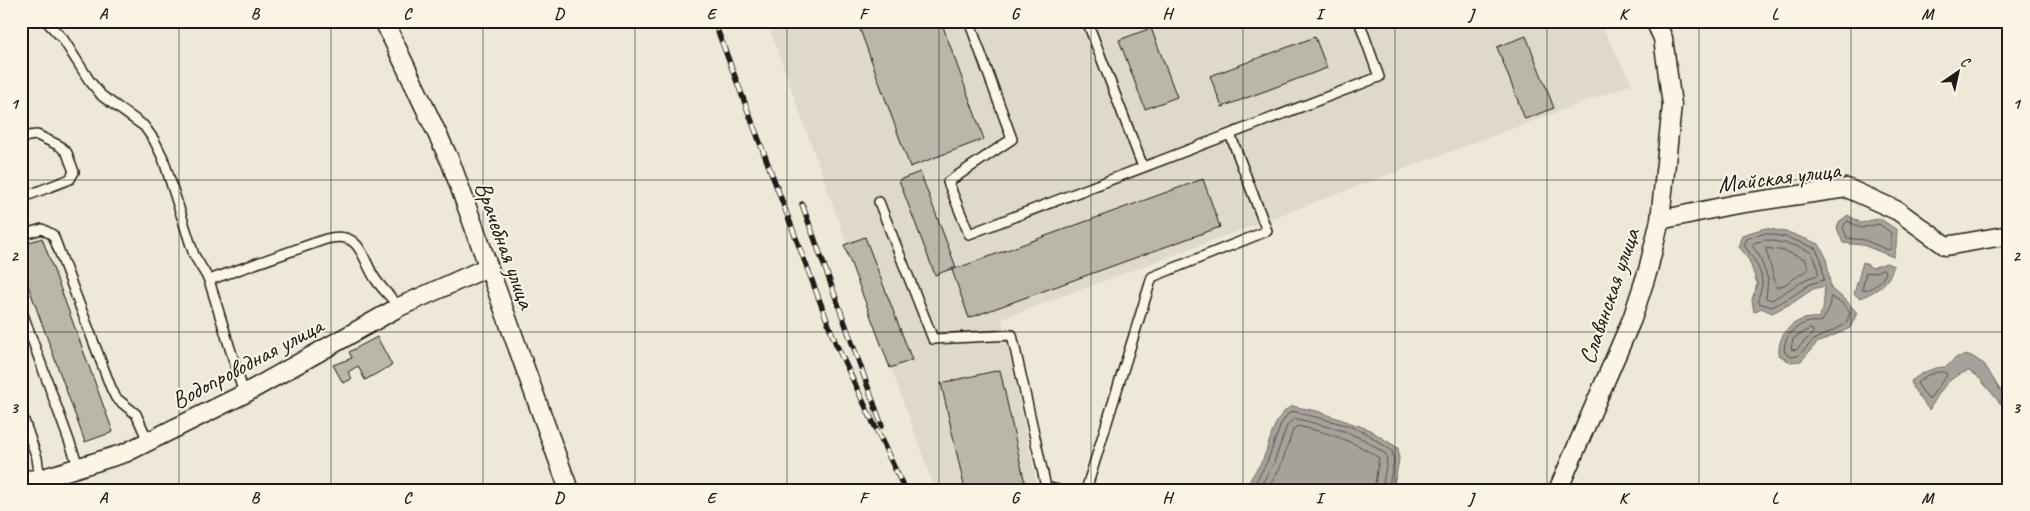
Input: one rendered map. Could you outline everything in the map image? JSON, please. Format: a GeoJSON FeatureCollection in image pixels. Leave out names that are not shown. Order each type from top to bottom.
{"type":"FeatureCollection","features":[{"type":"Feature","properties":{"kind":"street","name":"Врачебная улица"},"geometry":{"type":"LineString","coordinates":[[384,21],[451,163],[569,490]]}},
{"type":"Feature","properties":{"kind":"street","name":"Славянская улица"},"geometry":{"type":"LineString","coordinates":[[1558,490],[1632,319],[1648,270],[1660,220],[1672,105],[1663,38],[1656,21]]}},
{"type":"Feature","properties":{"kind":"street","name":"Майская улица"},"geometry":{"type":"LineString","coordinates":[[1660,220],[1732,205],[1847,188],[1898,211],[1946,246],[2009,235]]}},
{"type":"Feature","properties":{"kind":"street","name":"Водопроводная улица"},"geometry":{"type":"LineString","coordinates":[[21,480],[40,479],[125,453],[244,394],[399,307],[488,267]]}},
{"type":"Feature","properties":{"kind":"lane"},"geometry":{"type":"LineString","coordinates":[[46,21],[63,39],[89,80],[102,96],[144,126],[154,140],[163,158],[194,256],[209,280],[244,394]]}},
{"type":"Feature","properties":{"kind":"lane"},"geometry":{"type":"LineString","coordinates":[[969,21],[1012,139],[948,182],[969,234],[1379,77],[1359,21]]}},
{"type":"Feature","properties":{"kind":"lane"},"geometry":{"type":"LineString","coordinates":[[1087,21],[1143,167]]}},
{"type":"Feature","properties":{"kind":"lane"},"geometry":{"type":"LineString","coordinates":[[1086,490],[1152,277],[1267,231],[1230,134]]}},
{"type":"Feature","properties":{"kind":"lane"},"geometry":{"type":"LineString","coordinates":[[21,139],[37,135],[60,146],[66,153],[74,172],[70,178],[21,198]]}},
{"type":"Feature","properties":{"kind":"lane"},"geometry":{"type":"LineString","coordinates":[[879,202],[933,339],[1012,335],[1046,487],[1059,490]]}},
{"type":"Feature","properties":{"kind":"lane"},"geometry":{"type":"LineString","coordinates":[[22,234],[42,229],[53,235],[111,388],[116,398],[136,414],[148,441]]}},
{"type":"Feature","properties":{"kind":"lane"},"geometry":{"type":"LineString","coordinates":[[209,280],[326,238],[345,237],[356,244],[377,282],[399,307]]}},
{"type":"Feature","properties":{"kind":"lane"},"geometry":{"type":"LineString","coordinates":[[21,309],[79,468]]}},
{"type":"Feature","properties":{"kind":"lane"},"geometry":{"type":"LineString","coordinates":[[21,412],[37,458],[40,479]]}},
{"type":"Feature","properties":{"kind":"shaded area"},"geometry":{"type":"Polygon","coordinates":[[[767,21],[1599,21],[1632,84],[1002,319],[1038,490],[935,490],[767,21]]]}},
{"type":"Feature","properties":{"kind":"water"},"geometry":{"type":"Polygon","coordinates":[[[1848,215],[1861,223],[1879,218],[1897,230],[1896,247],[1893,257],[1863,245],[1843,243],[1837,228],[1840,221],[1848,215]]]}},
{"type":"Feature","properties":{"kind":"water"},"geometry":{"type":"Polygon","coordinates":[[[1765,228],[1790,233],[1819,244],[1826,257],[1831,289],[1845,299],[1857,313],[1850,328],[1817,343],[1801,361],[1790,362],[1779,355],[1781,339],[1789,327],[1795,323],[1810,318],[1818,318],[1823,310],[1825,286],[1813,289],[1794,302],[1772,313],[1761,308],[1754,312],[1752,300],[1757,283],[1749,260],[1738,247],[1742,235],[1765,228]]]}},
{"type":"Feature","properties":{"kind":"water"},"geometry":{"type":"Polygon","coordinates":[[[1863,262],[1872,268],[1886,263],[1894,266],[1888,278],[1881,286],[1860,298],[1854,294],[1863,262]]]}},
{"type":"Feature","properties":{"kind":"water"},"geometry":{"type":"Polygon","coordinates":[[[1970,355],[1984,364],[2002,393],[2001,404],[1979,378],[1969,371],[1949,381],[1929,410],[1913,388],[1911,381],[1927,371],[1946,367],[1957,357],[1970,355]]]}},
{"type":"Feature","properties":{"kind":"water"},"geometry":{"type":"Polygon","coordinates":[[[1292,406],[1317,411],[1368,429],[1398,448],[1399,460],[1393,490],[1247,490],[1251,478],[1263,459],[1277,422],[1286,410],[1292,406]]]}},
{"type":"Feature","properties":{"kind":"building"},"geometry":{"type":"Polygon","coordinates":[[[857,21],[941,21],[984,139],[910,167],[857,21]]]}},
{"type":"Feature","properties":{"kind":"building"},"geometry":{"type":"Polygon","coordinates":[[[1151,28],[1177,97],[1145,109],[1119,40],[1151,28]]]}},
{"type":"Feature","properties":{"kind":"building"},"geometry":{"type":"Polygon","coordinates":[[[1526,36],[1554,108],[1525,119],[1497,47],[1526,36]]]}},
{"type":"Feature","properties":{"kind":"building"},"geometry":{"type":"Polygon","coordinates":[[[1315,37],[1327,68],[1222,107],[1210,76],[1315,37]]]}},
{"type":"Feature","properties":{"kind":"building"},"geometry":{"type":"Polygon","coordinates":[[[920,172],[956,267],[935,275],[899,180],[920,172]]]}},
{"type":"Feature","properties":{"kind":"building"},"geometry":{"type":"Polygon","coordinates":[[[1203,179],[1220,227],[969,318],[952,270],[1203,179]]]}},
{"type":"Feature","properties":{"kind":"building"},"geometry":{"type":"Polygon","coordinates":[[[865,237],[912,360],[890,368],[844,245],[865,237]]]}},
{"type":"Feature","properties":{"kind":"building"},"geometry":{"type":"Polygon","coordinates":[[[42,238],[113,432],[85,442],[21,266],[21,245],[42,238]]]}},
{"type":"Feature","properties":{"kind":"building"},"geometry":{"type":"Polygon","coordinates":[[[377,337],[392,365],[365,380],[358,366],[348,372],[352,379],[343,383],[333,365],[352,358],[349,352],[377,337]]]}},
{"type":"Feature","properties":{"kind":"building"},"geometry":{"type":"Polygon","coordinates":[[[1000,370],[1026,488],[1018,490],[965,490],[941,383],[1000,370]]]}},
{"type":"Feature","properties":{"kind":"railway"},"geometry":{"type":"LineString","coordinates":[[714,21],[836,344],[905,490]]}},
{"type":"Feature","properties":{"kind":"railway"},"geometry":{"type":"LineString","coordinates":[[802,204],[882,426]]}}]}
